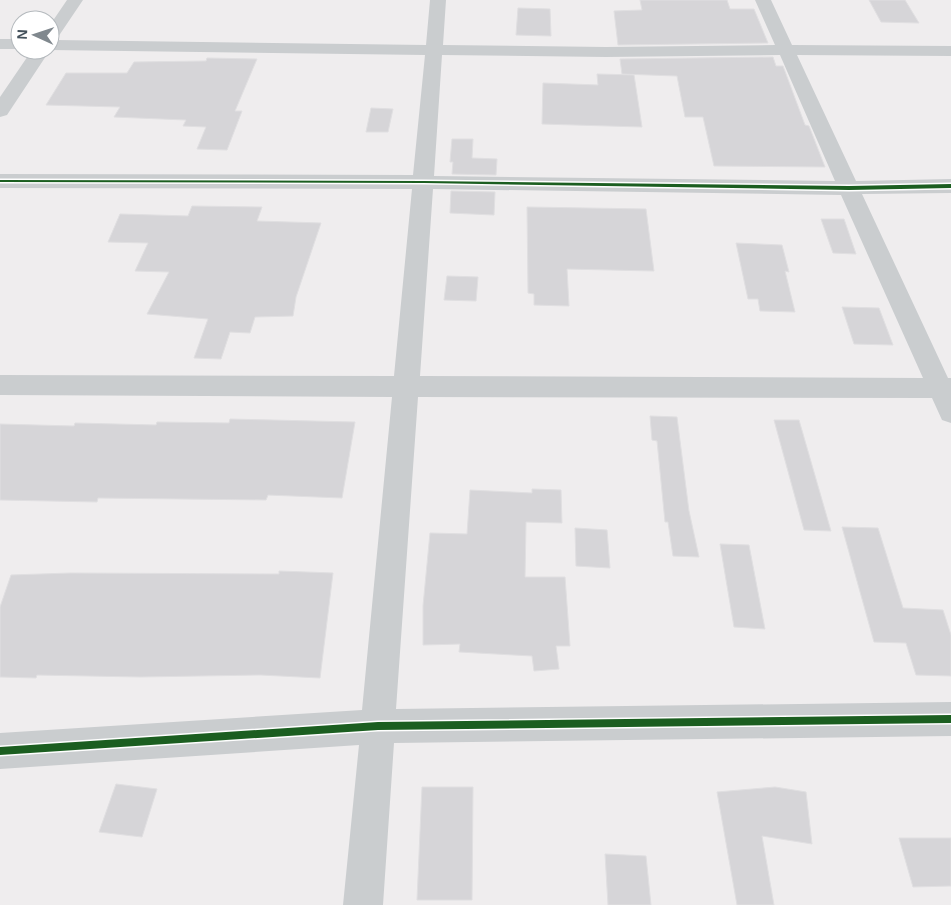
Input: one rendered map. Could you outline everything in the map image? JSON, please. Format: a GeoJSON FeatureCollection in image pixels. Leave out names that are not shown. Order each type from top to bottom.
{"type":"FeatureCollection","features":[{"type":"Feature","properties":{"kind":"street"},"geometry":{"type":"LineString","coordinates":[[60,22],[75,0]]}},
{"type":"Feature","properties":{"kind":"street"},"geometry":{"type":"LineString","coordinates":[[363,905],[438,0]]}},
{"type":"Feature","properties":{"kind":"street"},"geometry":{"type":"LineString","coordinates":[[764,0],[849,188],[946,388],[951,412]]}},
{"type":"Feature","properties":{"kind":"street"},"geometry":{"type":"LineString","coordinates":[[60,45],[606,52],[951,51]]}},
{"type":"Feature","properties":{"kind":"street"},"geometry":{"type":"LineString","coordinates":[[0,111],[34,60]]}},
{"type":"Feature","properties":{"kind":"street"},"geometry":{"type":"LineString","coordinates":[[0,181],[424,182],[849,188],[951,186]]}},
{"type":"Feature","properties":{"kind":"street"},"geometry":{"type":"LineString","coordinates":[[0,385],[946,388]]}},
{"type":"Feature","properties":{"kind":"street"},"geometry":{"type":"LineString","coordinates":[[0,751],[378,726],[951,719]]}},
{"type":"Feature","properties":{"kind":"building"},"geometry":{"type":"Polygon","coordinates":[[[640,0],[727,0],[730,9],[754,9],[768,43],[618,45],[614,11],[642,10],[640,0]]]}},
{"type":"Feature","properties":{"kind":"building"},"geometry":{"type":"Polygon","coordinates":[[[869,0],[905,0],[919,23],[881,22],[869,0]]]}},
{"type":"Feature","properties":{"kind":"building"},"geometry":{"type":"Polygon","coordinates":[[[518,8],[550,9],[551,36],[516,35],[518,8]]]}},
{"type":"Feature","properties":{"kind":"building"},"geometry":{"type":"Polygon","coordinates":[[[773,57],[776,66],[783,66],[805,125],[809,126],[825,167],[714,166],[703,117],[685,117],[677,76],[622,74],[620,59],[773,57]]]}},
{"type":"Feature","properties":{"kind":"building"},"geometry":{"type":"Polygon","coordinates":[[[207,58],[257,59],[235,111],[242,111],[227,150],[197,149],[206,127],[183,126],[186,120],[114,117],[120,107],[46,105],[66,73],[127,73],[134,62],[206,61],[207,58]]]}},
{"type":"Feature","properties":{"kind":"building"},"geometry":{"type":"Polygon","coordinates":[[[597,74],[634,75],[642,127],[542,124],[543,83],[598,85],[597,74]]]}},
{"type":"Feature","properties":{"kind":"building"},"geometry":{"type":"Polygon","coordinates":[[[371,108],[393,109],[388,132],[366,132],[371,108]]]}},
{"type":"Feature","properties":{"kind":"building"},"geometry":{"type":"Polygon","coordinates":[[[452,139],[473,139],[472,158],[497,159],[496,175],[452,174],[453,162],[450,162],[452,139]]]}},
{"type":"Feature","properties":{"kind":"building"},"geometry":{"type":"Polygon","coordinates":[[[451,191],[495,192],[494,215],[450,213],[451,191]]]}},
{"type":"Feature","properties":{"kind":"building"},"geometry":{"type":"Polygon","coordinates":[[[192,206],[262,207],[257,221],[321,223],[296,297],[293,316],[255,317],[250,333],[230,332],[221,359],[194,358],[208,319],[147,314],[169,272],[135,271],[148,243],[108,242],[120,214],[188,216],[192,206]]]}},
{"type":"Feature","properties":{"kind":"building"},"geometry":{"type":"Polygon","coordinates":[[[527,207],[646,209],[654,271],[567,269],[569,306],[534,305],[534,294],[528,293],[527,207]]]}},
{"type":"Feature","properties":{"kind":"building"},"geometry":{"type":"Polygon","coordinates":[[[821,219],[844,219],[856,254],[833,253],[821,219]]]}},
{"type":"Feature","properties":{"kind":"building"},"geometry":{"type":"Polygon","coordinates":[[[736,243],[782,245],[789,272],[785,271],[795,312],[760,311],[758,299],[748,299],[736,243]]]}},
{"type":"Feature","properties":{"kind":"building"},"geometry":{"type":"Polygon","coordinates":[[[447,276],[478,277],[476,301],[444,300],[447,276]]]}},
{"type":"Feature","properties":{"kind":"building"},"geometry":{"type":"Polygon","coordinates":[[[842,307],[879,308],[893,345],[854,344],[842,307]]]}},
{"type":"Feature","properties":{"kind":"building"},"geometry":{"type":"Polygon","coordinates":[[[650,416],[677,417],[689,511],[699,557],[673,556],[668,522],[665,522],[657,441],[652,440],[650,416]]]}},
{"type":"Feature","properties":{"kind":"building"},"geometry":{"type":"Polygon","coordinates":[[[230,419],[355,422],[342,498],[268,495],[266,500],[98,498],[97,502],[0,500],[0,424],[74,426],[75,423],[156,425],[157,422],[229,423],[230,419]]]}},
{"type":"Feature","properties":{"kind":"building"},"geometry":{"type":"Polygon","coordinates":[[[774,420],[799,420],[831,531],[804,530],[774,420]]]}},
{"type":"Feature","properties":{"kind":"building"},"geometry":{"type":"Polygon","coordinates":[[[532,489],[561,490],[562,523],[526,522],[525,577],[565,577],[570,646],[556,646],[559,669],[534,671],[532,656],[459,652],[460,644],[423,645],[423,606],[430,533],[467,534],[470,490],[532,493],[532,489]]]}},
{"type":"Feature","properties":{"kind":"building"},"geometry":{"type":"Polygon","coordinates":[[[842,527],[878,528],[903,608],[943,610],[951,635],[951,676],[916,675],[906,643],[874,642],[842,527]]]}},
{"type":"Feature","properties":{"kind":"building"},"geometry":{"type":"Polygon","coordinates":[[[575,528],[607,530],[610,568],[576,566],[575,528]]]}},
{"type":"Feature","properties":{"kind":"building"},"geometry":{"type":"Polygon","coordinates":[[[720,544],[749,545],[765,629],[734,627],[720,544]]]}},
{"type":"Feature","properties":{"kind":"building"},"geometry":{"type":"Polygon","coordinates":[[[279,571],[333,573],[320,678],[261,675],[141,677],[37,675],[36,678],[0,677],[0,607],[11,575],[71,573],[279,574],[279,571]]]}},
{"type":"Feature","properties":{"kind":"building"},"geometry":{"type":"Polygon","coordinates":[[[116,784],[157,789],[142,837],[99,832],[116,784]]]}},
{"type":"Feature","properties":{"kind":"building"},"geometry":{"type":"Polygon","coordinates":[[[422,787],[473,787],[472,900],[417,900],[422,787]]]}},
{"type":"Feature","properties":{"kind":"building"},"geometry":{"type":"Polygon","coordinates":[[[775,787],[806,792],[812,844],[762,836],[774,905],[737,905],[717,792],[775,787]]]}},
{"type":"Feature","properties":{"kind":"building"},"geometry":{"type":"Polygon","coordinates":[[[899,838],[951,838],[951,886],[913,887],[899,838]]]}},
{"type":"Feature","properties":{"kind":"building"},"geometry":{"type":"Polygon","coordinates":[[[605,854],[646,856],[651,905],[608,905],[605,854]]]}},
{"type":"Feature","properties":{"kind":"cycle path"},"geometry":{"type":"LineString","coordinates":[[0,181],[424,182],[849,188],[951,186]]}},
{"type":"Feature","properties":{"kind":"cycle path"},"geometry":{"type":"LineString","coordinates":[[0,751],[378,726],[951,719]]}}]}
